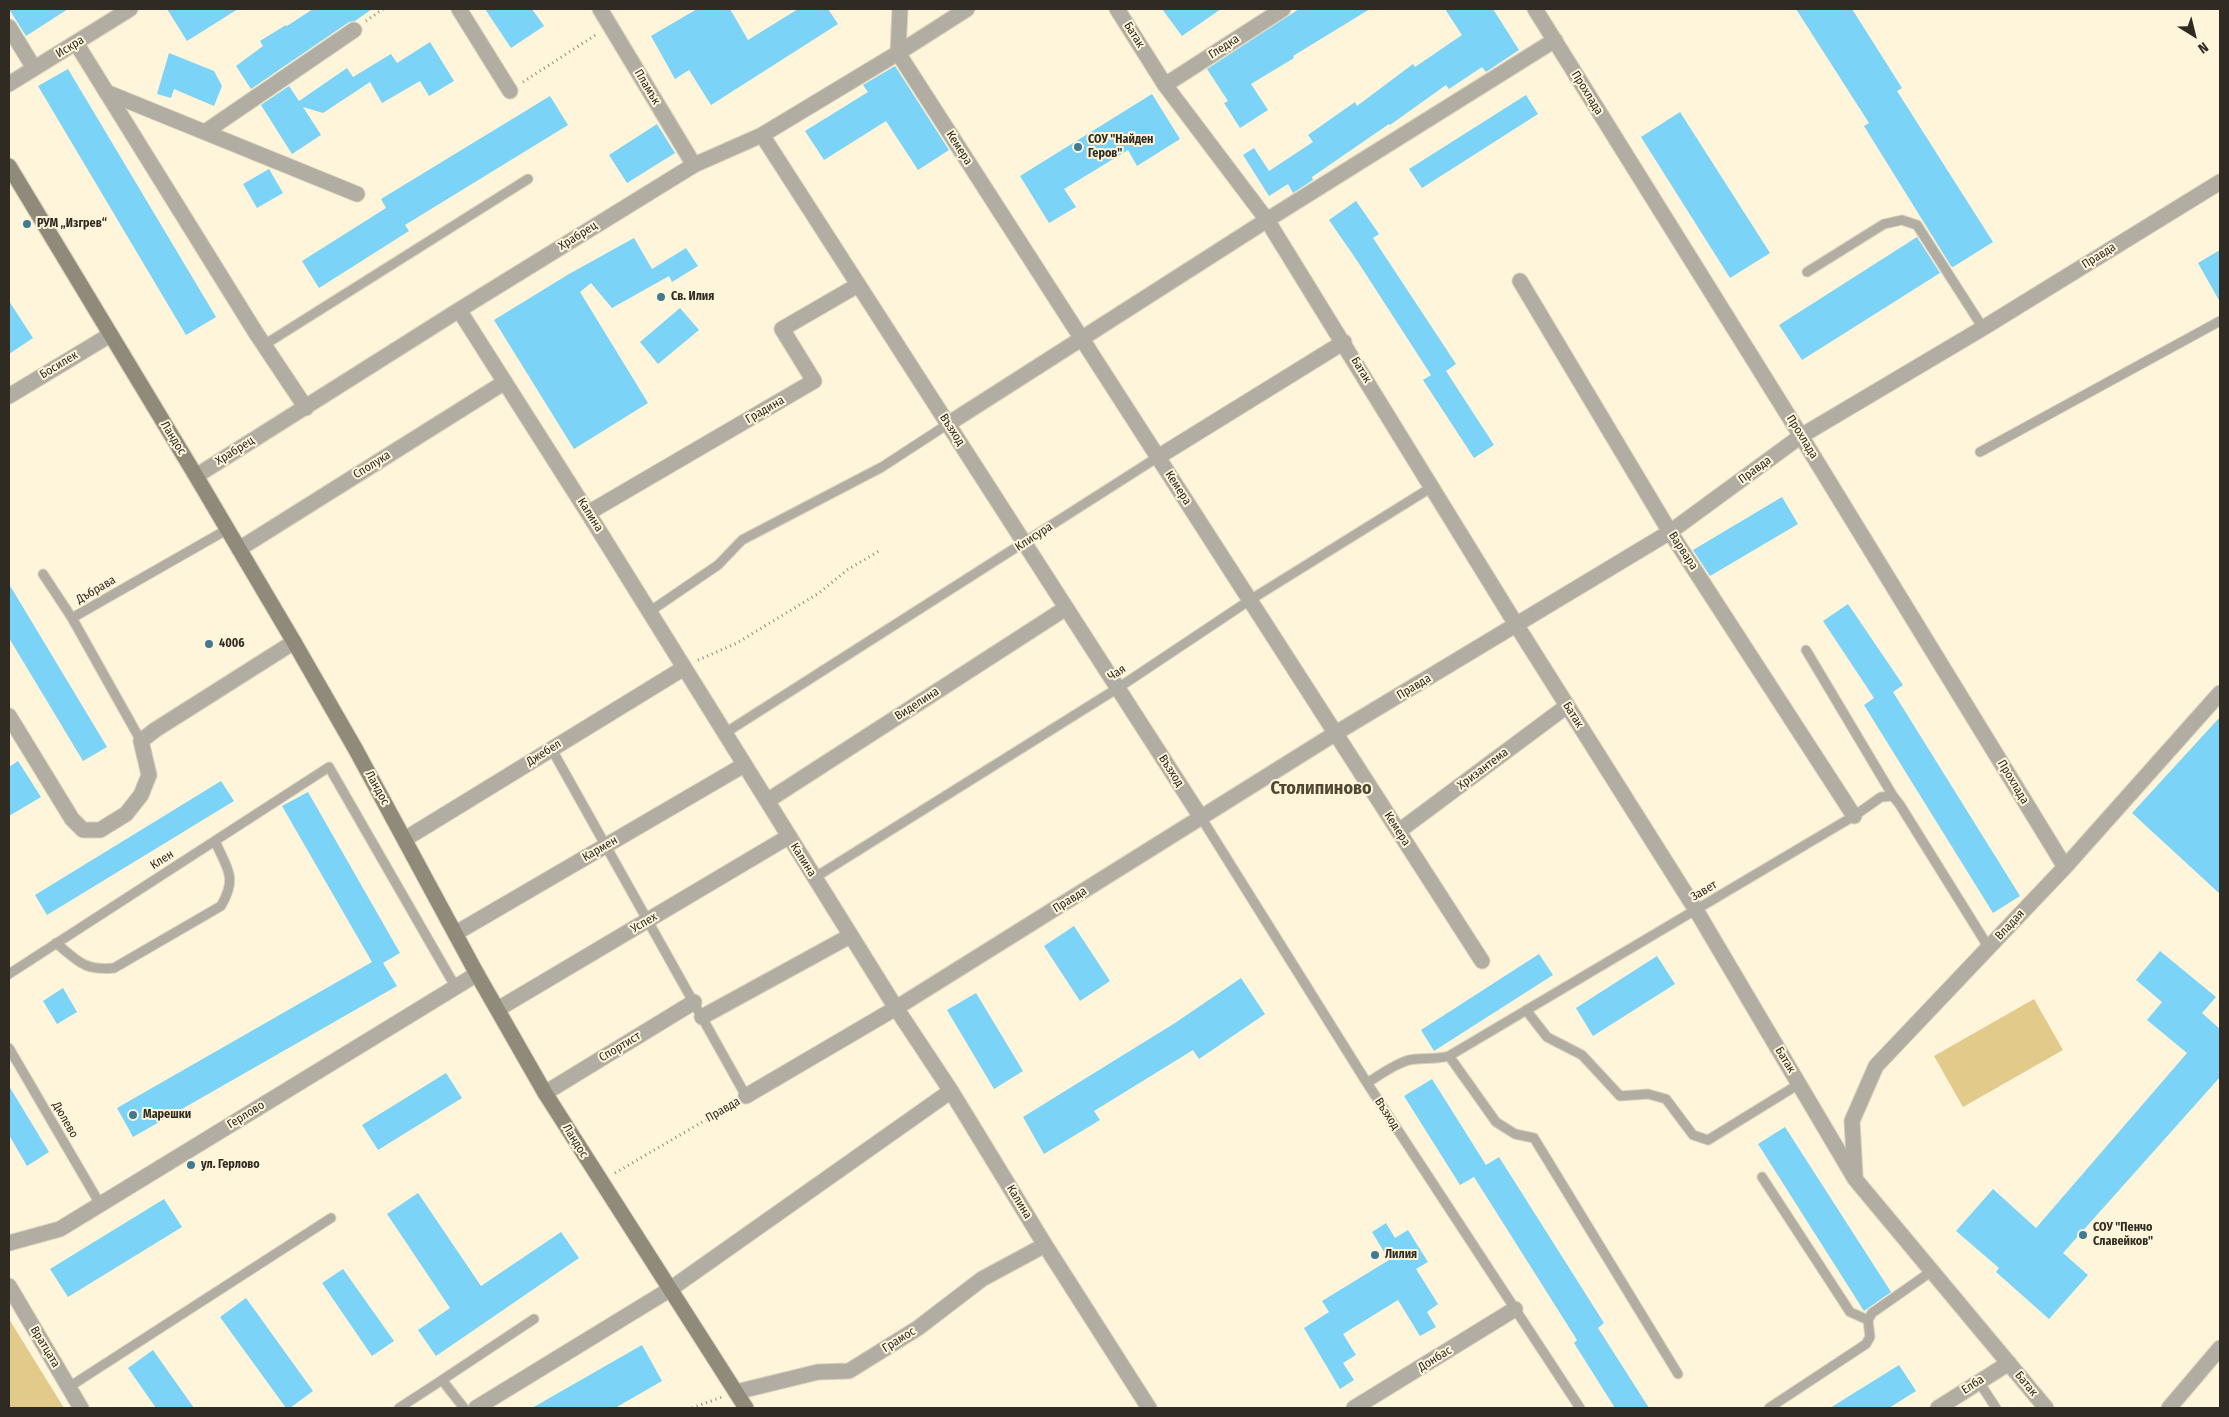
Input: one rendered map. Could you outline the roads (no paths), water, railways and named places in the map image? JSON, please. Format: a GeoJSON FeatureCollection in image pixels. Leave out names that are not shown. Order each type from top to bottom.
{"type":"FeatureCollection","features":[{"type":"Feature","properties":{"kind":"street","name":"Искра"},"geometry":{"type":"LineString","coordinates":[[9,84],[130,9]]}},
{"type":"Feature","properties":{"kind":"street"},"geometry":{"type":"LineString","coordinates":[[459,9],[510,91]]}},
{"type":"Feature","properties":{"kind":"street","name":"Пламък"},"geometry":{"type":"LineString","coordinates":[[600,9],[694,165]]}},
{"type":"Feature","properties":{"kind":"street"},"geometry":{"type":"LineString","coordinates":[[898,53],[900,9]]}},
{"type":"Feature","properties":{"kind":"street","name":"Храбрец"},"geometry":{"type":"LineString","coordinates":[[196,476],[694,165],[762,135],[967,9]]}},
{"type":"Feature","properties":{"kind":"street","name":"Батак"},"geometry":{"type":"LineString","coordinates":[[1117,9],[1165,85],[1267,220],[1344,342],[1517,626],[1696,910],[1855,1179],[2046,1408]]}},
{"type":"Feature","properties":{"kind":"street","name":"Гледка"},"geometry":{"type":"LineString","coordinates":[[1165,85],[1284,9]]}},
{"type":"Feature","properties":{"kind":"street","name":"Прохлада"},"geometry":{"type":"LineString","coordinates":[[1535,9],[1801,436],[2065,867]]}},
{"type":"Feature","properties":{"kind":"street"},"geometry":{"type":"LineString","coordinates":[[9,27],[34,68]]}},
{"type":"Feature","properties":{"kind":"street"},"geometry":{"type":"LineString","coordinates":[[205,132],[354,30]]}},
{"type":"Feature","properties":{"kind":"street"},"geometry":{"type":"LineString","coordinates":[[948,424],[1267,220],[1555,40]]}},
{"type":"Feature","properties":{"kind":"street"},"geometry":{"type":"LineString","coordinates":[[76,43],[264,345],[306,408]]}},
{"type":"Feature","properties":{"kind":"street","name":"Кемера"},"geometry":{"type":"LineString","coordinates":[[898,53],[1482,961]]}},
{"type":"Feature","properties":{"kind":"street"},"geometry":{"type":"LineString","coordinates":[[106,92],[358,194]]}},
{"type":"Feature","properties":{"kind":"street","name":"Възход"},"geometry":{"type":"LineString","coordinates":[[762,135],[1202,819]]}},
{"type":"Feature","properties":{"kind":"street","name":"Ландос"},"geometry":{"type":"LineString","coordinates":[[9,166],[294,642],[405,839],[477,974],[545,1092],[669,1290],[746,1408]]}},
{"type":"Feature","properties":{"kind":"street","name":"Правда"},"geometry":{"type":"LineString","coordinates":[[746,1096],[896,1008],[1202,819],[1336,733],[1517,626],[1670,532],[1801,436],[1983,328],[2220,182]]}},
{"type":"Feature","properties":{"kind":"street","name":"Варвара"},"geometry":{"type":"LineString","coordinates":[[1520,282],[1670,532],[1854,816]]}},
{"type":"Feature","properties":{"kind":"street","name":"Градина"},"geometry":{"type":"LineString","coordinates":[[588,513],[814,382],[782,329],[858,284]]}},
{"type":"Feature","properties":{"kind":"street","name":"Калина"},"geometry":{"type":"LineString","coordinates":[[459,310],[588,513],[850,936],[951,1091],[1045,1245],[1149,1408]]}},
{"type":"Feature","properties":{"kind":"street","name":"Босилек"},"geometry":{"type":"LineString","coordinates":[[9,396],[110,335]]}},
{"type":"Feature","properties":{"kind":"street","name":"Клисура"},"geometry":{"type":"LineString","coordinates":[[1158,457],[1344,342]]}},
{"type":"Feature","properties":{"kind":"street","name":"Сполука"},"geometry":{"type":"LineString","coordinates":[[239,549],[505,382]]}},
{"type":"Feature","properties":{"kind":"street","name":"Виделина"},"geometry":{"type":"LineString","coordinates":[[767,801],[1066,608]]}},
{"type":"Feature","properties":{"kind":"street"},"geometry":{"type":"LineString","coordinates":[[9,716],[72,819],[83,830],[100,830],[126,814],[141,796],[149,775],[141,741],[155,730],[294,642]]}},
{"type":"Feature","properties":{"kind":"street","name":"Джебел"},"geometry":{"type":"LineString","coordinates":[[405,839],[684,668]]}},
{"type":"Feature","properties":{"kind":"street","name":"Владая"},"geometry":{"type":"LineString","coordinates":[[1855,1179],[1852,1121],[1876,1066],[2065,867],[2220,693]]}},
{"type":"Feature","properties":{"kind":"street","name":"Хризантема"},"geometry":{"type":"LineString","coordinates":[[1399,831],[1567,706]]}},
{"type":"Feature","properties":{"kind":"street","name":"Кармен"},"geometry":{"type":"LineString","coordinates":[[456,932],[744,765]]}},
{"type":"Feature","properties":{"kind":"street","name":"Успех"},"geometry":{"type":"LineString","coordinates":[[498,1009],[788,836]]}},
{"type":"Feature","properties":{"kind":"street"},"geometry":{"type":"LineString","coordinates":[[702,1016],[850,936]]}},
{"type":"Feature","properties":{"kind":"street","name":"Герлово"},"geometry":{"type":"LineString","coordinates":[[9,1244],[60,1229],[477,974]]}},
{"type":"Feature","properties":{"kind":"street","name":"Спортист"},"geometry":{"type":"LineString","coordinates":[[545,1092],[694,1002]]}},
{"type":"Feature","properties":{"kind":"street"},"geometry":{"type":"LineString","coordinates":[[476,1408],[669,1290],[951,1091]]}},
{"type":"Feature","properties":{"kind":"street","name":"Грамос"},"geometry":{"type":"LineString","coordinates":[[736,1392],[818,1372],[849,1371],[918,1328],[982,1279],[1045,1245]]}},
{"type":"Feature","properties":{"kind":"street","name":"Вратцата"},"geometry":{"type":"LineString","coordinates":[[9,1286],[81,1408]]}},
{"type":"Feature","properties":{"kind":"street","name":"Донбас"},"geometry":{"type":"LineString","coordinates":[[1354,1408],[1515,1309]]}},
{"type":"Feature","properties":{"kind":"street"},"geometry":{"type":"LineString","coordinates":[[2169,1408],[2220,1348]]}},
{"type":"Feature","properties":{"kind":"street","name":"Елба"},"geometry":{"type":"LineString","coordinates":[[1938,1408],[2009,1363]]}},
{"type":"Feature","properties":{"kind":"lane"},"geometry":{"type":"LineString","coordinates":[[264,345],[528,180]]}},
{"type":"Feature","properties":{"kind":"lane"},"geometry":{"type":"LineString","coordinates":[[1807,272],[1884,224],[1902,220],[1917,225],[1983,328]]}},
{"type":"Feature","properties":{"kind":"lane"},"geometry":{"type":"LineString","coordinates":[[1980,452],[2220,322]]}},
{"type":"Feature","properties":{"kind":"lane"},"geometry":{"type":"LineString","coordinates":[[649,612],[718,565],[742,540],[882,467],[948,424]]}},
{"type":"Feature","properties":{"kind":"lane","name":"Клисура"},"geometry":{"type":"LineString","coordinates":[[725,733],[1158,457]]}},
{"type":"Feature","properties":{"kind":"lane","name":"Чая"},"geometry":{"type":"LineString","coordinates":[[814,878],[1118,688],[1250,600],[1432,487]]}},
{"type":"Feature","properties":{"kind":"lane","name":"Дъбрава"},"geometry":{"type":"LineString","coordinates":[[141,741],[72,618],[228,529]]}},
{"type":"Feature","properties":{"kind":"lane"},"geometry":{"type":"LineString","coordinates":[[43,574],[72,618]]}},
{"type":"Feature","properties":{"kind":"lane"},"geometry":{"type":"LineString","coordinates":[[1806,650],[1893,796],[1988,948]]}},
{"type":"Feature","properties":{"kind":"lane"},"geometry":{"type":"LineString","coordinates":[[551,748],[746,1096]]}},
{"type":"Feature","properties":{"kind":"lane","name":"Клен"},"geometry":{"type":"LineString","coordinates":[[9,974],[329,767],[455,986]]}},
{"type":"Feature","properties":{"kind":"lane","name":"Завет"},"geometry":{"type":"LineString","coordinates":[[1367,1083],[1412,1060],[1440,1059],[1449,1056],[1854,816],[1880,797],[1893,796]]}},
{"type":"Feature","properties":{"kind":"lane","name":"Възход"},"geometry":{"type":"LineString","coordinates":[[1202,819],[1367,1083],[1580,1408]]}},
{"type":"Feature","properties":{"kind":"lane"},"geometry":{"type":"LineString","coordinates":[[56,943],[81,964],[96,970],[114,968],[221,906],[229,893],[231,880],[215,841]]}},
{"type":"Feature","properties":{"kind":"lane"},"geometry":{"type":"LineString","coordinates":[[1526,1010],[1547,1037],[1582,1055],[1620,1096],[1648,1094],[1666,1100],[1693,1135],[1708,1140],[1799,1084]]}},
{"type":"Feature","properties":{"kind":"lane","name":"Дюлево"},"geometry":{"type":"LineString","coordinates":[[9,1048],[100,1204]]}},
{"type":"Feature","properties":{"kind":"lane"},"geometry":{"type":"LineString","coordinates":[[1449,1056],[1496,1122],[1515,1134],[1534,1138],[1678,1374]]}},
{"type":"Feature","properties":{"kind":"lane"},"geometry":{"type":"LineString","coordinates":[[1762,1177],[1850,1312],[1868,1320]]}},
{"type":"Feature","properties":{"kind":"lane"},"geometry":{"type":"LineString","coordinates":[[69,1388],[331,1218]]}},
{"type":"Feature","properties":{"kind":"lane"},"geometry":{"type":"LineString","coordinates":[[1770,1408],[1866,1344],[1870,1337],[1868,1320],[1872,1313],[1932,1271]]}},
{"type":"Feature","properties":{"kind":"lane"},"geometry":{"type":"LineString","coordinates":[[398,1408],[534,1319]]}},
{"type":"Feature","properties":{"kind":"lane"},"geometry":{"type":"LineString","coordinates":[[442,1380],[464,1408]]}},
{"type":"Feature","properties":{"kind":"lane"},"geometry":{"type":"LineString","coordinates":[[1980,1382],[1996,1408]]}},
{"type":"Feature","properties":{"kind":"place","name":"СОУ \"Найден Геров\""},"geometry":{"type":"Point","coordinates":[1078,147]}},
{"type":"Feature","properties":{"kind":"place","name":"РУМ „Изгрев“"},"geometry":{"type":"Point","coordinates":[27,224]}},
{"type":"Feature","properties":{"kind":"place","name":"Св. Илия"},"geometry":{"type":"Point","coordinates":[661,297]}},
{"type":"Feature","properties":{"kind":"place","name":"4006"},"geometry":{"type":"Point","coordinates":[209,644]}},
{"type":"Feature","properties":{"kind":"place","name":"Марешки"},"geometry":{"type":"Point","coordinates":[133,1115]}},
{"type":"Feature","properties":{"kind":"place","name":"ул. Герлово"},"geometry":{"type":"Point","coordinates":[191,1165]}},
{"type":"Feature","properties":{"kind":"place","name":"СОУ \"Пенчо Славейков\""},"geometry":{"type":"Point","coordinates":[2083,1235]}},
{"type":"Feature","properties":{"kind":"place","name":"Лилия"},"geometry":{"type":"Point","coordinates":[1375,1255]}},
{"type":"Feature","properties":{"kind":"district","name":"Столипиново"},"geometry":{"type":"Point","coordinates":[1321,789]}}]}
